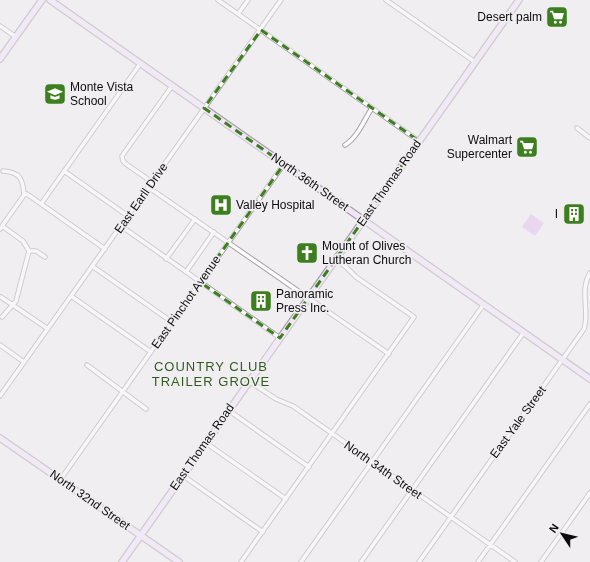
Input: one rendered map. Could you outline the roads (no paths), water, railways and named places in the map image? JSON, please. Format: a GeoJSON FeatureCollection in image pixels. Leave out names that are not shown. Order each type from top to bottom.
{"type":"FeatureCollection","features":[{"type":"Feature","properties":{"kind":"main road"},"geometry":{"type":"LineString","coordinates":[[0,59],[42,0]]}},
{"type":"Feature","properties":{"kind":"main road","name":"North 36th Street"},"geometry":{"type":"LineString","coordinates":[[50,0],[590,379]]}},
{"type":"Feature","properties":{"kind":"main road","name":"East Thomas Road"},"geometry":{"type":"LineString","coordinates":[[122,562],[518,0]]}},
{"type":"Feature","properties":{"kind":"main road","name":"North 32nd Street"},"geometry":{"type":"LineString","coordinates":[[0,438],[179,562]]}},
{"type":"Feature","properties":{"kind":"street"},"geometry":{"type":"LineString","coordinates":[[218,0],[419,141]]}},
{"type":"Feature","properties":{"kind":"street"},"geometry":{"type":"LineString","coordinates":[[238,14],[248,0]]}},
{"type":"Feature","properties":{"kind":"street","name":"East Earll Drive"},"geometry":{"type":"LineString","coordinates":[[0,396],[281,0]]}},
{"type":"Feature","properties":{"kind":"street"},"geometry":{"type":"LineString","coordinates":[[386,0],[475,62]]}},
{"type":"Feature","properties":{"kind":"street"},"geometry":{"type":"LineString","coordinates":[[0,26],[16,37]]}},
{"type":"Feature","properties":{"kind":"street"},"geometry":{"type":"LineString","coordinates":[[41,204],[140,64]]}},
{"type":"Feature","properties":{"kind":"street"},"geometry":{"type":"LineString","coordinates":[[152,182],[126,164],[122,160],[122,156],[172,86]]}},
{"type":"Feature","properties":{"kind":"street"},"geometry":{"type":"LineString","coordinates":[[345,145],[350,142],[372,108]]}},
{"type":"Feature","properties":{"kind":"street"},"geometry":{"type":"LineString","coordinates":[[577,128],[590,138]]}},
{"type":"Feature","properties":{"kind":"street","name":"East Pinchot Avenue"},"geometry":{"type":"LineString","coordinates":[[60,480],[284,164]]}},
{"type":"Feature","properties":{"kind":"street"},"geometry":{"type":"LineString","coordinates":[[2,317],[16,301],[28,251],[23,241],[1,228],[24,194],[22,182],[18,175],[3,171]]}},
{"type":"Feature","properties":{"kind":"street"},"geometry":{"type":"LineString","coordinates":[[64,171],[128,216]]}},
{"type":"Feature","properties":{"kind":"street"},"geometry":{"type":"LineString","coordinates":[[148,187],[389,354]]}},
{"type":"Feature","properties":{"kind":"street"},"geometry":{"type":"LineString","coordinates":[[24,194],[27,194],[105,249]]}},
{"type":"Feature","properties":{"kind":"street"},"geometry":{"type":"LineString","coordinates":[[166,259],[194,219]]}},
{"type":"Feature","properties":{"kind":"street"},"geometry":{"type":"LineString","coordinates":[[121,226],[280,338]]}},
{"type":"Feature","properties":{"kind":"street"},"geometry":{"type":"LineString","coordinates":[[186,272],[214,232]]}},
{"type":"Feature","properties":{"kind":"street"},"geometry":{"type":"LineString","coordinates":[[28,251],[36,251],[45,257]]}},
{"type":"Feature","properties":{"kind":"street"},"geometry":{"type":"LineString","coordinates":[[241,562],[414,317],[357,277],[335,259]]}},
{"type":"Feature","properties":{"kind":"street"},"geometry":{"type":"LineString","coordinates":[[92,266],[172,322]]}},
{"type":"Feature","properties":{"kind":"street","name":"East Yale Street"},"geometry":{"type":"LineString","coordinates":[[419,562],[587,325],[588,315],[585,286],[590,273]]}},
{"type":"Feature","properties":{"kind":"street"},"geometry":{"type":"LineString","coordinates":[[71,296],[151,352]]}},
{"type":"Feature","properties":{"kind":"street"},"geometry":{"type":"LineString","coordinates":[[1,297],[48,329]]}},
{"type":"Feature","properties":{"kind":"street"},"geometry":{"type":"LineString","coordinates":[[301,562],[484,304]]}},
{"type":"Feature","properties":{"kind":"street"},"geometry":{"type":"LineString","coordinates":[[361,562],[524,332]]}},
{"type":"Feature","properties":{"kind":"street"},"geometry":{"type":"LineString","coordinates":[[0,345],[24,362]]}},
{"type":"Feature","properties":{"kind":"street"},"geometry":{"type":"LineString","coordinates":[[87,365],[146,409]]}},
{"type":"Feature","properties":{"kind":"street","name":"North 34th Street"},"geometry":{"type":"LineString","coordinates":[[249,381],[276,399],[291,405],[516,562]]}},
{"type":"Feature","properties":{"kind":"street"},"geometry":{"type":"LineString","coordinates":[[478,562],[590,404]]}},
{"type":"Feature","properties":{"kind":"street"},"geometry":{"type":"LineString","coordinates":[[228,410],[309,467]]}},
{"type":"Feature","properties":{"kind":"street"},"geometry":{"type":"LineString","coordinates":[[206,443],[286,499]]}},
{"type":"Feature","properties":{"kind":"street"},"geometry":{"type":"LineString","coordinates":[[182,475],[263,532]]}},
{"type":"Feature","properties":{"kind":"street"},"geometry":{"type":"LineString","coordinates":[[541,562],[590,493]]}},
{"type":"Feature","properties":{"kind":"place","name":"Desert palm"},"geometry":{"type":"Point","coordinates":[557,17]}},
{"type":"Feature","properties":{"kind":"place","name":"Monte Vista School"},"geometry":{"type":"Point","coordinates":[55,94]}},
{"type":"Feature","properties":{"kind":"place","name":"Walmart Supercenter"},"geometry":{"type":"Point","coordinates":[527,147]}},
{"type":"Feature","properties":{"kind":"place","name":"Valley Hospital"},"geometry":{"type":"Point","coordinates":[221,205]}},
{"type":"Feature","properties":{"kind":"place","name":"I"},"geometry":{"type":"Point","coordinates":[574,214]}},
{"type":"Feature","properties":{"kind":"place","name":"Mount of Olives Lutheran Church"},"geometry":{"type":"Point","coordinates":[307,253]}},
{"type":"Feature","properties":{"kind":"place","name":"Panoramic Press Inc."},"geometry":{"type":"Point","coordinates":[261,301]}},
{"type":"Feature","properties":{"kind":"district","name":"COUNTRY CLUB TRAILER GROVE"},"geometry":{"type":"Point","coordinates":[211,374]}}]}
